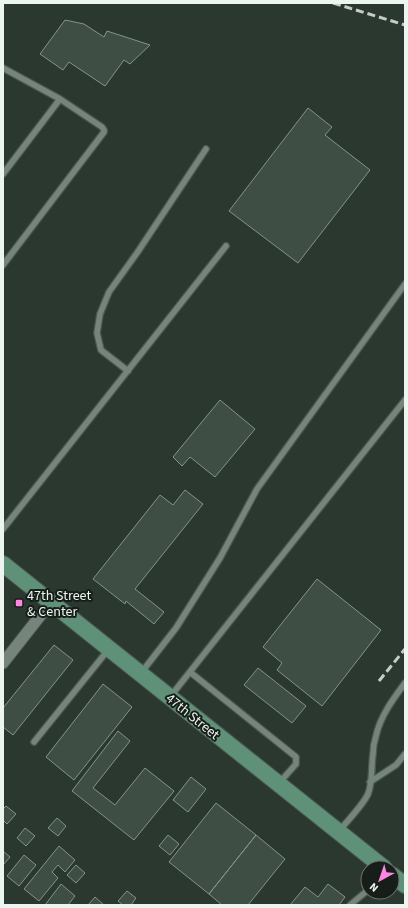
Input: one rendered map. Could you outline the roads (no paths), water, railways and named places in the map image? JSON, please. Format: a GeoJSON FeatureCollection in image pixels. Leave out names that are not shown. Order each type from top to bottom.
{"type":"FeatureCollection","features":[{"type":"Feature","properties":{"kind":"main road","name":"47th Street"},"geometry":{"type":"LineString","coordinates":[[3,564],[374,860]]}},
{"type":"Feature","properties":{"kind":"street"},"geometry":{"type":"LineString","coordinates":[[3,663],[51,602]]}},
{"type":"Feature","properties":{"kind":"lane"},"geometry":{"type":"LineString","coordinates":[[3,68],[60,99],[102,127],[104,130],[3,266]]}},
{"type":"Feature","properties":{"kind":"lane"},"geometry":{"type":"LineString","coordinates":[[3,174],[60,99]]}},
{"type":"Feature","properties":{"kind":"lane"},"geometry":{"type":"LineString","coordinates":[[128,371],[101,350],[97,333],[100,314],[109,292],[137,253],[206,149]]}},
{"type":"Feature","properties":{"kind":"lane"},"geometry":{"type":"LineString","coordinates":[[3,529],[226,246]]}},
{"type":"Feature","properties":{"kind":"lane"},"geometry":{"type":"LineString","coordinates":[[140,673],[176,628],[220,558],[257,489],[405,284]]}},
{"type":"Feature","properties":{"kind":"lane"},"geometry":{"type":"LineString","coordinates":[[170,697],[405,400]]}},
{"type":"Feature","properties":{"kind":"lane"},"geometry":{"type":"LineString","coordinates":[[34,742],[109,648]]}},
{"type":"Feature","properties":{"kind":"lane"},"geometry":{"type":"LineString","coordinates":[[190,672],[296,757],[296,764],[278,784]]}},
{"type":"Feature","properties":{"kind":"lane"},"geometry":{"type":"LineString","coordinates":[[338,832],[368,794],[372,756],[376,736],[382,718],[395,696],[405,683]]}},
{"type":"Feature","properties":{"kind":"lane"},"geometry":{"type":"LineString","coordinates":[[370,782],[396,765],[405,754]]}},
{"type":"Feature","properties":{"kind":"lane"},"geometry":{"type":"LineString","coordinates":[[350,905],[360,897]]}},
{"type":"Feature","properties":{"kind":"railway"},"geometry":{"type":"LineString","coordinates":[[333,3],[405,25]]}},
{"type":"Feature","properties":{"kind":"railway"},"geometry":{"type":"LineString","coordinates":[[379,681],[405,649]]}},
{"type":"Feature","properties":{"kind":"place","name":"47th Street & Center"},"geometry":{"type":"Point","coordinates":[19,603]}}]}
